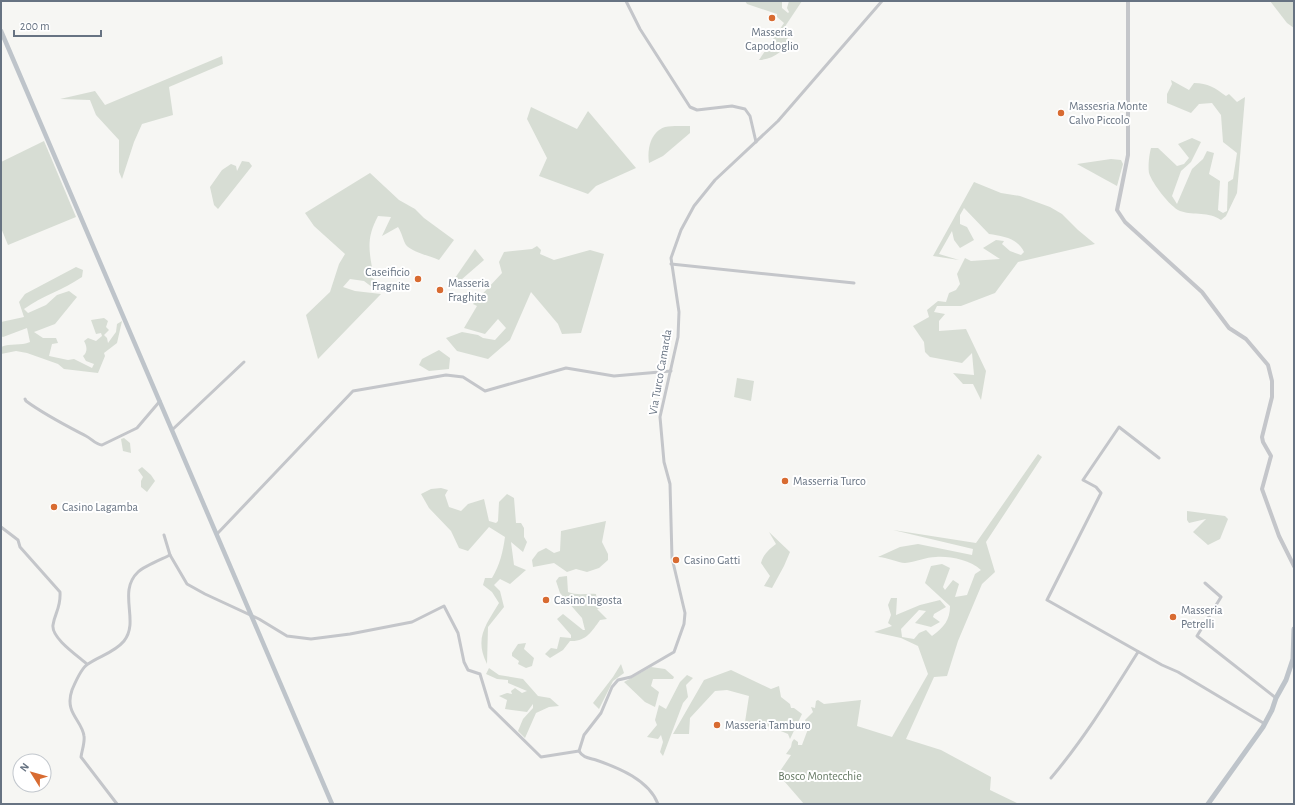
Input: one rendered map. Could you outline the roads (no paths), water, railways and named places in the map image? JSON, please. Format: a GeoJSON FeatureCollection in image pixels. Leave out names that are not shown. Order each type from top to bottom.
{"type":"FeatureCollection","features":[{"type":"Feature","properties":{"kind":"main road"},"geometry":{"type":"LineString","coordinates":[[1,31],[332,804]]}},
{"type":"Feature","properties":{"kind":"main road"},"geometry":{"type":"LineString","coordinates":[[1208,804],[1265,724],[1272,710],[1276,698],[1286,680],[1293,659],[1294,629]]}},
{"type":"Feature","properties":{"kind":"street"},"geometry":{"type":"LineString","coordinates":[[626,1],[640,29],[690,107],[697,110],[732,106],[745,109],[750,116],[756,142]]}},
{"type":"Feature","properties":{"kind":"street","name":"Via Turco Camarda"},"geometry":{"type":"LineString","coordinates":[[579,751],[584,735],[601,713],[615,683],[623,678],[631,677],[674,652],[684,624],[685,613],[672,558],[670,484],[664,462],[660,417],[677,344],[678,312],[671,258],[681,230],[694,206],[715,180],[778,121],[882,1]]}},
{"type":"Feature","properties":{"kind":"street"},"geometry":{"type":"LineString","coordinates":[[1128,1],[1128,155],[1117,210],[1125,222],[1202,292],[1229,328],[1246,339],[1268,365],[1272,381],[1272,397],[1262,437],[1263,442],[1272,456],[1262,489],[1280,536],[1294,566]]}},
{"type":"Feature","properties":{"kind":"street"},"geometry":{"type":"LineString","coordinates":[[671,264],[854,283]]}},
{"type":"Feature","properties":{"kind":"street"},"geometry":{"type":"LineString","coordinates":[[172,430],[244,362]]}},
{"type":"Feature","properties":{"kind":"street"},"geometry":{"type":"LineString","coordinates":[[217,534],[353,391],[446,375],[463,377],[485,391],[566,368],[614,376],[671,372]]}},
{"type":"Feature","properties":{"kind":"street"},"geometry":{"type":"LineString","coordinates":[[25,399],[42,413],[88,437],[98,445],[102,445],[137,428],[160,401]]}},
{"type":"Feature","properties":{"kind":"street"},"geometry":{"type":"LineString","coordinates":[[1159,458],[1119,427],[1082,480],[1096,487],[1101,493],[1047,600],[1138,652],[1178,672],[1265,724]]}},
{"type":"Feature","properties":{"kind":"street"},"geometry":{"type":"LineString","coordinates":[[1,527],[18,540],[20,548],[58,588],[60,592],[60,604],[54,624],[54,632],[70,650],[87,664]]}},
{"type":"Feature","properties":{"kind":"street"},"geometry":{"type":"LineString","coordinates":[[164,535],[170,555],[187,584],[252,616],[287,636],[311,639],[350,634],[412,622],[444,606],[458,633],[464,662],[468,670],[480,674],[490,707],[541,757],[579,751],[583,756],[614,767],[640,782],[650,789],[658,804]]}},
{"type":"Feature","properties":{"kind":"street"},"geometry":{"type":"LineString","coordinates":[[117,804],[81,757],[84,735],[73,714],[70,702],[72,690],[87,664],[104,657],[123,642],[128,636],[130,625],[127,594],[129,587],[138,571],[170,555]]}},
{"type":"Feature","properties":{"kind":"street"},"geometry":{"type":"LineString","coordinates":[[1205,583],[1221,597],[1197,636],[1276,698]]}},
{"type":"Feature","properties":{"kind":"street"},"geometry":{"type":"LineString","coordinates":[[1051,778],[1072,753],[1082,736],[1105,705],[1138,652]]}},
{"type":"Feature","properties":{"kind":"place","name":"Masseria Capodoglio"},"geometry":{"type":"Point","coordinates":[772,18]}},
{"type":"Feature","properties":{"kind":"place","name":"Massesria Monte Calvo Piccolo"},"geometry":{"type":"Point","coordinates":[1061,113]}},
{"type":"Feature","properties":{"kind":"place","name":"Caseificio Fragnite"},"geometry":{"type":"Point","coordinates":[418,279]}},
{"type":"Feature","properties":{"kind":"place","name":"Masseria Fraghite"},"geometry":{"type":"Point","coordinates":[440,290]}},
{"type":"Feature","properties":{"kind":"place","name":"Masserria Turco"},"geometry":{"type":"Point","coordinates":[785,481]}},
{"type":"Feature","properties":{"kind":"place","name":"Casino Lagamba"},"geometry":{"type":"Point","coordinates":[54,507]}},
{"type":"Feature","properties":{"kind":"place","name":"Casino Gatti"},"geometry":{"type":"Point","coordinates":[676,560]}},
{"type":"Feature","properties":{"kind":"place","name":"Casino Ingosta"},"geometry":{"type":"Point","coordinates":[546,600]}},
{"type":"Feature","properties":{"kind":"place","name":"Masseria Petrelli"},"geometry":{"type":"Point","coordinates":[1173,617]}},
{"type":"Feature","properties":{"kind":"place","name":"Masseria Tamburo"},"geometry":{"type":"Point","coordinates":[717,725]}},
{"type":"Feature","properties":{"kind":"park label","name":"Bosco Montecchie"},"geometry":{"type":"Point","coordinates":[820,776]}}]}
